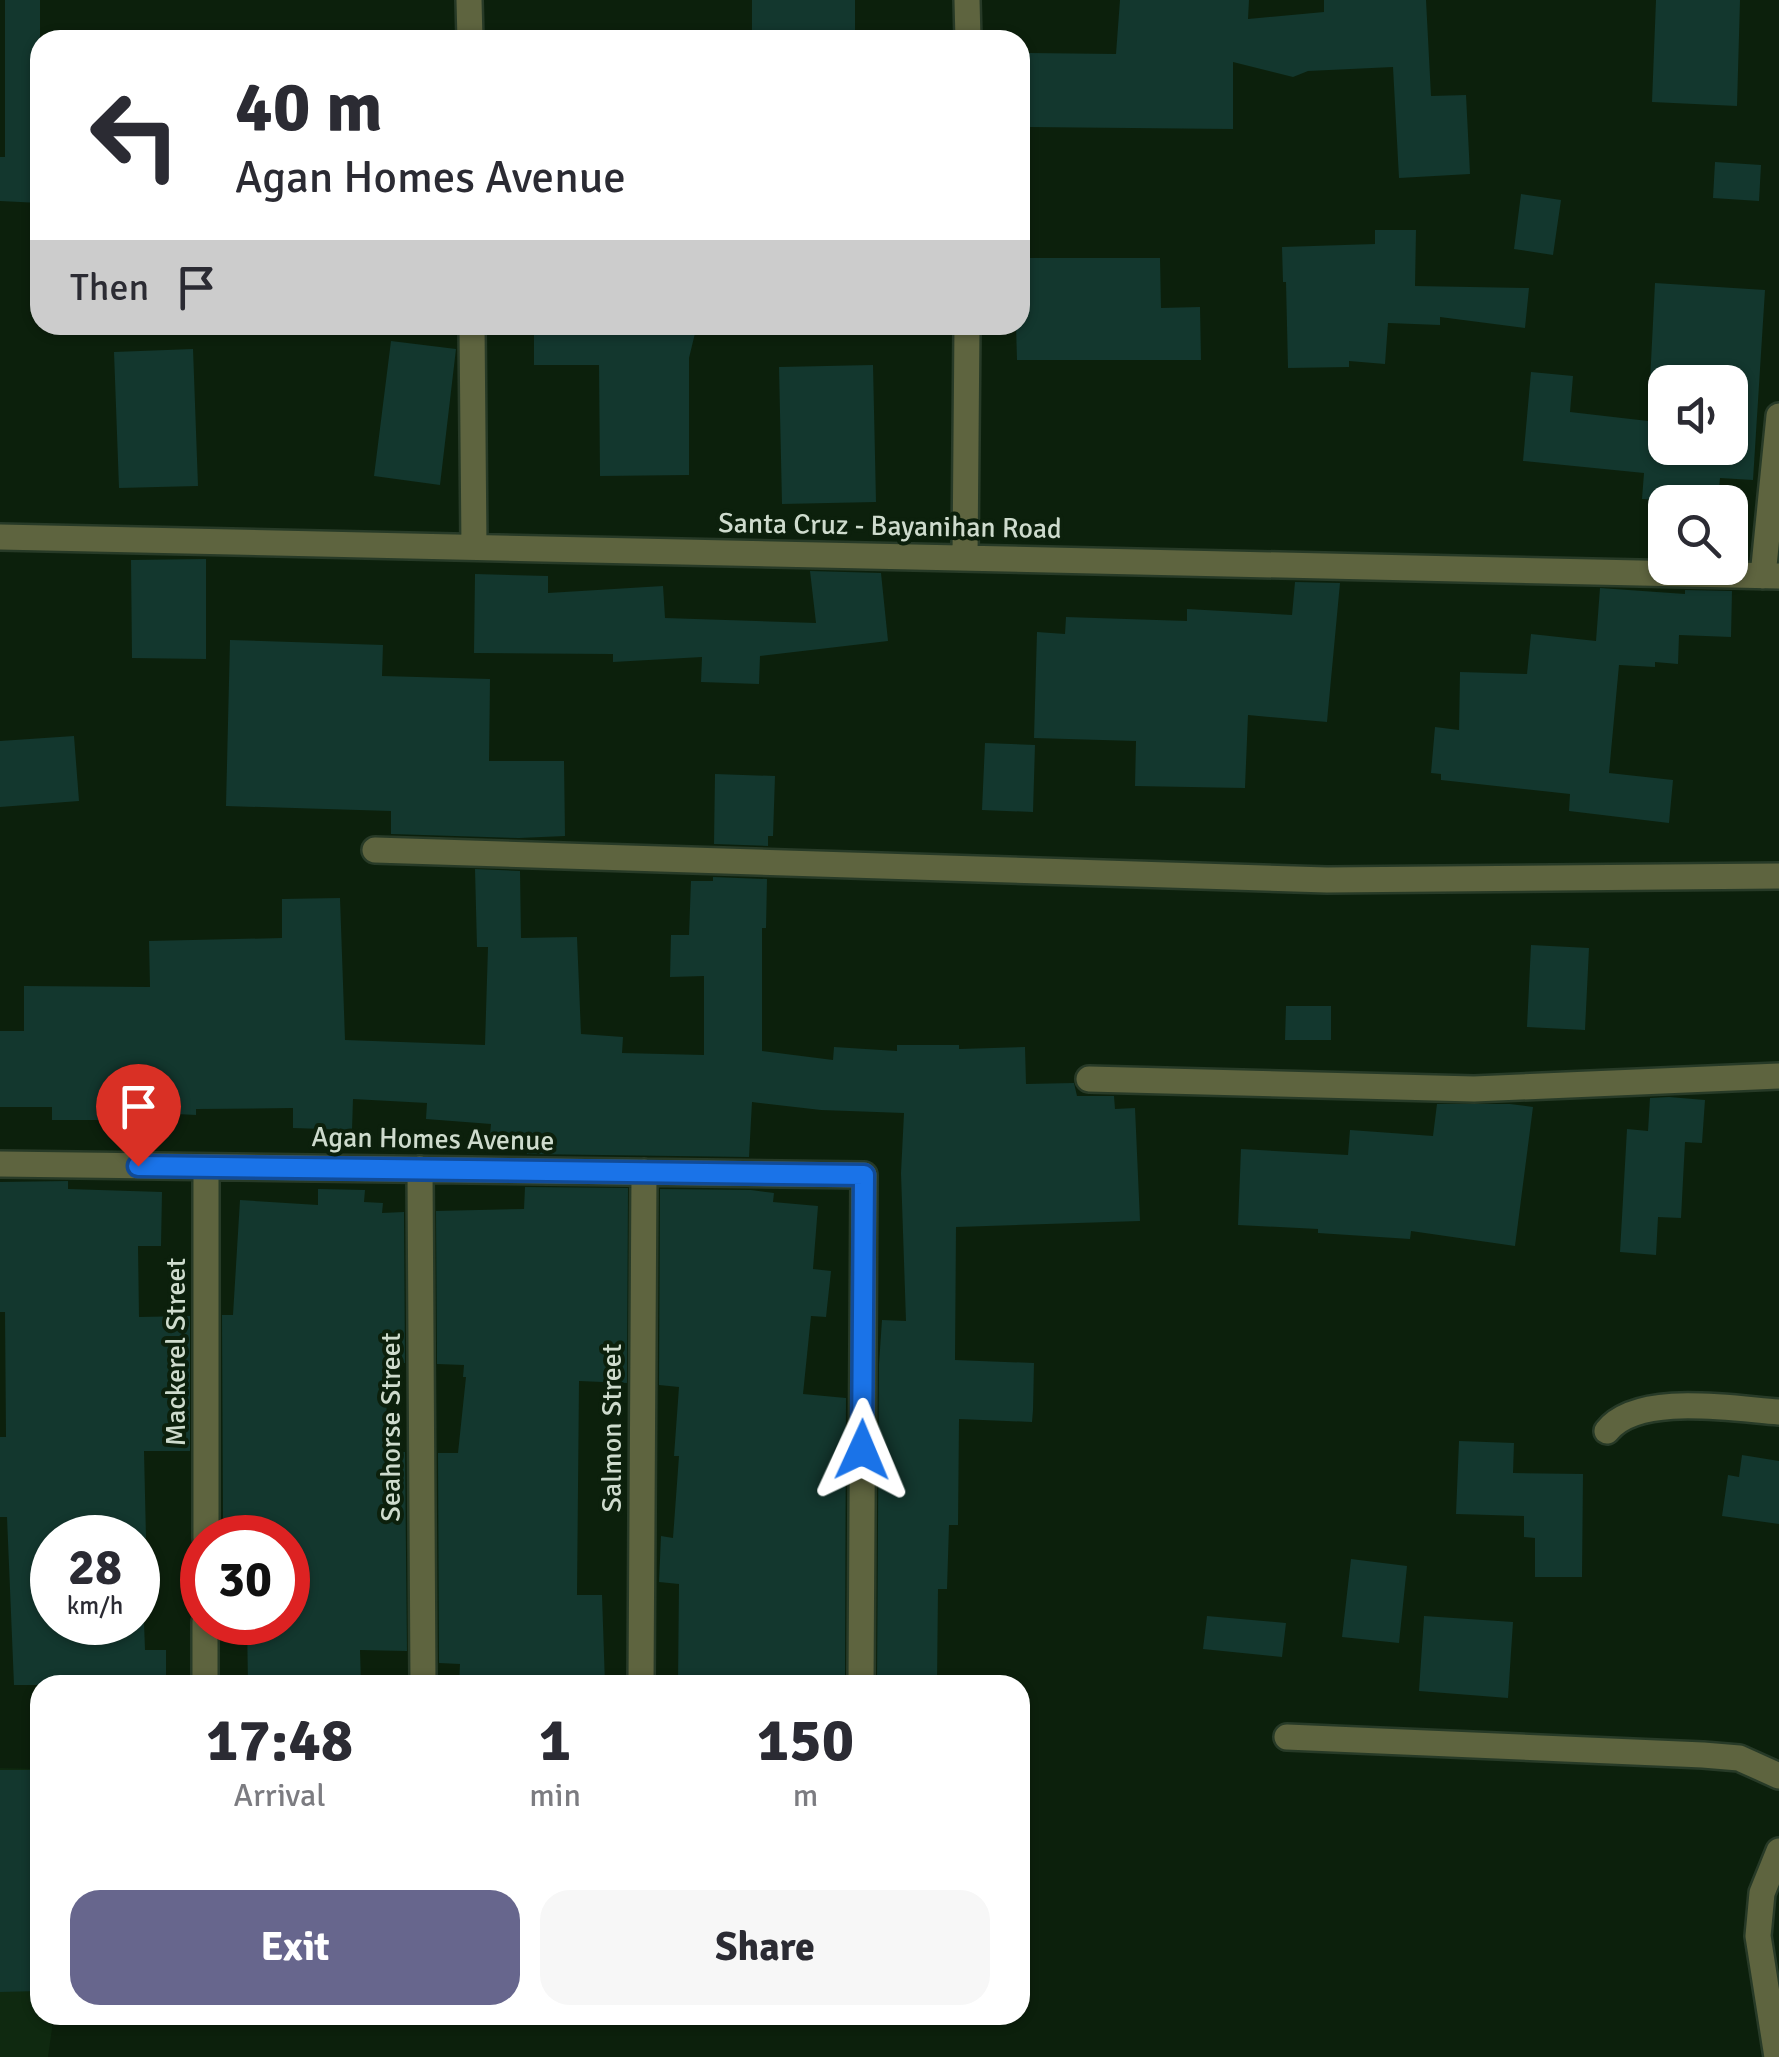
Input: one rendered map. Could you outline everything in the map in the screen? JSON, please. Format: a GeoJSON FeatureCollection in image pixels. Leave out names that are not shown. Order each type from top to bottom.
{"type":"FeatureCollection","features":[{"type":"Feature","properties":{"kind":"street"},"geometry":{"type":"LineString","coordinates":[[469,0],[470,30]]}},
{"type":"Feature","properties":{"kind":"street"},"geometry":{"type":"LineString","coordinates":[[968,0],[968,30]]}},
{"type":"Feature","properties":{"kind":"street"},"geometry":{"type":"LineString","coordinates":[[472,335],[474,547]]}},
{"type":"Feature","properties":{"kind":"street"},"geometry":{"type":"LineString","coordinates":[[965,558],[967,335]]}},
{"type":"Feature","properties":{"kind":"street"},"geometry":{"type":"LineString","coordinates":[[1771,576],[1779,416]]}},
{"type":"Feature","properties":{"kind":"street","name":"Santa Cruz - Bayanihan Road"},"geometry":{"type":"LineString","coordinates":[[0,536],[1771,576]]}},
{"type":"Feature","properties":{"kind":"street"},"geometry":{"type":"LineString","coordinates":[[375,850],[1327,880],[1779,876]]}},
{"type":"Feature","properties":{"kind":"street"},"geometry":{"type":"LineString","coordinates":[[1088,1080],[1474,1089],[1779,1076]]}},
{"type":"Feature","properties":{"kind":"street","name":"Agan Homes Avenue"},"geometry":{"type":"LineString","coordinates":[[0,1164],[864,1175],[860,1675]]}},
{"type":"Feature","properties":{"kind":"street","name":"Mackerel Street"},"geometry":{"type":"LineString","coordinates":[[206,1166],[206,1515]]}},
{"type":"Feature","properties":{"kind":"street","name":"Seahorse Street"},"geometry":{"type":"LineString","coordinates":[[420,1169],[422,1675]]}},
{"type":"Feature","properties":{"kind":"street","name":"Salmon Street"},"geometry":{"type":"LineString","coordinates":[[640,1675],[644,1172]]}},
{"type":"Feature","properties":{"kind":"street"},"geometry":{"type":"LineString","coordinates":[[1608,1432],[1614,1424],[1661,1404],[1779,1412]]}},
{"type":"Feature","properties":{"kind":"street"},"geometry":{"type":"LineString","coordinates":[[205,1675],[206,1645]]}},
{"type":"Feature","properties":{"kind":"street"},"geometry":{"type":"LineString","coordinates":[[1286,1737],[1703,1755],[1738,1758],[1779,1776]]}},
{"type":"Feature","properties":{"kind":"street"},"geometry":{"type":"LineString","coordinates":[[1776,2057],[1758,1936],[1762,1892],[1779,1851]]}},
{"type":"Feature","properties":{"kind":"shaded area"},"geometry":{"type":"Polygon","coordinates":[[[0,1768],[30,1769],[30,2025],[53,2025],[48,2057],[0,2057],[0,1768]]]}},
{"type":"Feature","properties":{"kind":"building"},"geometry":{"type":"Polygon","coordinates":[[[5,0],[40,0],[40,30],[30,30],[30,202],[0,201],[0,157],[5,157],[5,0]]]}},
{"type":"Feature","properties":{"kind":"building"},"geometry":{"type":"Polygon","coordinates":[[[752,0],[855,0],[855,30],[752,30],[752,0]]]}},
{"type":"Feature","properties":{"kind":"building"},"geometry":{"type":"Polygon","coordinates":[[[1120,0],[1249,0],[1248,19],[1324,12],[1324,0],[1426,0],[1431,96],[1466,95],[1470,174],[1399,178],[1393,67],[1308,71],[1293,77],[1233,62],[1233,129],[1030,127],[1030,53],[1116,54],[1120,0]]]}},
{"type":"Feature","properties":{"kind":"building"},"geometry":{"type":"Polygon","coordinates":[[[1656,0],[1740,0],[1737,106],[1652,102],[1656,0]]]}},
{"type":"Feature","properties":{"kind":"building"},"geometry":{"type":"Polygon","coordinates":[[[1715,162],[1761,165],[1759,201],[1713,198],[1715,162]]]}},
{"type":"Feature","properties":{"kind":"building"},"geometry":{"type":"Polygon","coordinates":[[[1521,194],[1561,200],[1553,255],[1514,249],[1521,194]]]}},
{"type":"Feature","properties":{"kind":"building"},"geometry":{"type":"Polygon","coordinates":[[[1375,230],[1416,230],[1415,286],[1529,288],[1525,328],[1440,317],[1440,325],[1388,323],[1385,364],[1349,361],[1349,367],[1288,368],[1282,247],[1375,244],[1375,230]]]}},
{"type":"Feature","properties":{"kind":"building"},"geometry":{"type":"Polygon","coordinates":[[[1030,258],[1160,258],[1161,308],[1200,307],[1201,360],[1017,360],[1016,335],[1030,335],[1030,258]]]}},
{"type":"Feature","properties":{"kind":"building"},"geometry":{"type":"Polygon","coordinates":[[[1655,283],[1765,290],[1753,480],[1720,478],[1719,485],[1648,485],[1648,499],[1642,499],[1644,473],[1523,461],[1531,372],[1573,376],[1570,412],[1648,421],[1648,465],[1748,465],[1748,365],[1651,365],[1655,283]]]}},
{"type":"Feature","properties":{"kind":"building"},"geometry":{"type":"Polygon","coordinates":[[[534,335],[695,335],[689,358],[689,475],[600,476],[599,365],[534,365],[534,335]]]}},
{"type":"Feature","properties":{"kind":"building"},"geometry":{"type":"Polygon","coordinates":[[[391,341],[456,349],[440,485],[374,476],[391,341]]]}},
{"type":"Feature","properties":{"kind":"building"},"geometry":{"type":"Polygon","coordinates":[[[193,349],[198,486],[119,488],[114,352],[193,349]]]}},
{"type":"Feature","properties":{"kind":"building"},"geometry":{"type":"Polygon","coordinates":[[[873,365],[876,502],[782,504],[779,367],[873,365]]]}},
{"type":"Feature","properties":{"kind":"building"},"geometry":{"type":"Polygon","coordinates":[[[206,559],[206,659],[132,658],[131,560],[206,559]]]}},
{"type":"Feature","properties":{"kind":"building"},"geometry":{"type":"Polygon","coordinates":[[[810,571],[881,573],[888,641],[760,656],[759,684],[701,682],[702,657],[613,662],[613,654],[474,653],[475,574],[548,576],[548,593],[663,586],[665,618],[816,623],[810,571]]]}},
{"type":"Feature","properties":{"kind":"building"},"geometry":{"type":"Polygon","coordinates":[[[1295,582],[1340,583],[1327,722],[1248,715],[1245,788],[1135,786],[1136,741],[1034,738],[1037,632],[1065,634],[1066,617],[1187,621],[1187,609],[1292,615],[1295,582]]]}},
{"type":"Feature","properties":{"kind":"building"},"geometry":{"type":"Polygon","coordinates":[[[1600,588],[1685,594],[1685,590],[1732,591],[1731,637],[1679,635],[1678,664],[1619,665],[1609,773],[1673,780],[1669,823],[1569,811],[1570,794],[1441,780],[1441,774],[1431,773],[1435,727],[1459,730],[1460,672],[1527,674],[1531,634],[1596,641],[1600,588]]]}},
{"type":"Feature","properties":{"kind":"building"},"geometry":{"type":"Polygon","coordinates":[[[230,640],[383,645],[382,676],[490,679],[489,761],[564,761],[565,836],[391,834],[391,811],[226,806],[230,640]]]}},
{"type":"Feature","properties":{"kind":"building"},"geometry":{"type":"Polygon","coordinates":[[[74,736],[79,801],[0,807],[0,741],[74,736]]]}},
{"type":"Feature","properties":{"kind":"building"},"geometry":{"type":"Polygon","coordinates":[[[985,743],[1035,745],[1033,812],[982,810],[985,743]]]}},
{"type":"Feature","properties":{"kind":"building"},"geometry":{"type":"Polygon","coordinates":[[[715,774],[775,776],[773,836],[768,836],[768,846],[714,844],[715,774]]]}},
{"type":"Feature","properties":{"kind":"building"},"geometry":{"type":"Polygon","coordinates":[[[475,869],[520,871],[521,938],[577,937],[581,1034],[623,1037],[622,1053],[704,1055],[704,976],[670,977],[671,935],[689,935],[691,881],[713,881],[713,877],[767,879],[766,928],[762,928],[762,1051],[833,1060],[834,1047],[897,1051],[897,1045],[959,1045],[959,1049],[1025,1047],[1026,1084],[1074,1083],[1077,1096],[1114,1096],[1115,1109],[1135,1108],[1140,1221],[956,1227],[955,1360],[1034,1363],[1033,1410],[1032,1422],[959,1419],[958,1525],[949,1525],[947,1589],[938,1589],[937,1675],[877,1675],[879,1364],[882,1320],[906,1321],[901,1173],[904,1113],[752,1102],[749,1157],[527,1154],[529,1137],[490,1135],[491,1124],[426,1119],[427,1103],[353,1099],[352,1130],[293,1128],[293,1108],[196,1109],[196,1115],[138,1112],[138,1120],[52,1120],[52,1107],[0,1107],[0,1031],[24,1031],[24,986],[150,987],[149,941],[282,938],[282,899],[340,898],[345,1040],[485,1045],[488,947],[477,947],[475,869]]]}},
{"type":"Feature","properties":{"kind":"building"},"geometry":{"type":"Polygon","coordinates":[[[1531,945],[1589,948],[1585,1030],[1527,1027],[1531,945]]]}},
{"type":"Feature","properties":{"kind":"building"},"geometry":{"type":"Polygon","coordinates":[[[1286,1006],[1331,1006],[1331,1040],[1285,1040],[1286,1006]]]}},
{"type":"Feature","properties":{"kind":"building"},"geometry":{"type":"Polygon","coordinates":[[[1650,1098],[1705,1100],[1702,1143],[1685,1142],[1681,1218],[1658,1217],[1656,1255],[1620,1252],[1627,1129],[1648,1131],[1650,1098]]]}},
{"type":"Feature","properties":{"kind":"building"},"geometry":{"type":"Polygon","coordinates":[[[1437,1104],[1533,1107],[1515,1246],[1411,1231],[1410,1239],[1238,1225],[1241,1149],[1348,1155],[1350,1130],[1433,1136],[1437,1104]]]}},
{"type":"Feature","properties":{"kind":"building"},"geometry":{"type":"Polygon","coordinates":[[[68,1181],[68,1189],[162,1192],[161,1246],[138,1246],[139,1317],[190,1316],[190,1451],[144,1451],[145,1515],[30,1515],[30,1645],[145,1645],[145,1650],[166,1650],[166,1675],[30,1675],[30,1685],[14,1685],[7,1517],[0,1517],[0,1437],[6,1437],[5,1312],[0,1312],[0,1182],[68,1181]]]}},
{"type":"Feature","properties":{"kind":"building"},"geometry":{"type":"Polygon","coordinates":[[[525,1187],[628,1188],[627,1383],[579,1381],[577,1595],[602,1595],[605,1675],[459,1675],[460,1664],[439,1663],[438,1453],[458,1453],[466,1377],[464,1365],[437,1364],[436,1211],[524,1209],[525,1187]]]}},
{"type":"Feature","properties":{"kind":"building"},"geometry":{"type":"Polygon","coordinates":[[[318,1189],[365,1190],[364,1202],[383,1203],[382,1213],[404,1212],[405,1363],[386,1362],[387,1451],[405,1452],[407,1651],[360,1650],[361,1675],[248,1675],[247,1645],[310,1645],[310,1515],[223,1515],[222,1315],[233,1315],[240,1200],[318,1205],[318,1189]]]}},
{"type":"Feature","properties":{"kind":"building"},"geometry":{"type":"Polygon","coordinates":[[[660,1189],[751,1190],[774,1193],[773,1202],[818,1206],[813,1269],[831,1271],[826,1317],[811,1316],[803,1394],[846,1398],[845,1675],[678,1675],[679,1584],[659,1582],[661,1536],[673,1538],[679,1387],[659,1385],[660,1189]]]}},
{"type":"Feature","properties":{"kind":"building"},"geometry":{"type":"Polygon","coordinates":[[[1459,1441],[1514,1443],[1513,1473],[1583,1474],[1582,1577],[1535,1577],[1535,1538],[1524,1537],[1524,1516],[1456,1514],[1459,1441]]]}},
{"type":"Feature","properties":{"kind":"building"},"geometry":{"type":"Polygon","coordinates":[[[1742,1455],[1779,1461],[1779,1524],[1722,1516],[1728,1475],[1739,1477],[1742,1455]]]}},
{"type":"Feature","properties":{"kind":"building"},"geometry":{"type":"Polygon","coordinates":[[[1351,1559],[1407,1566],[1399,1643],[1342,1637],[1351,1559]]]}},
{"type":"Feature","properties":{"kind":"building"},"geometry":{"type":"Polygon","coordinates":[[[1207,1616],[1286,1623],[1282,1657],[1203,1649],[1207,1616]]]}},
{"type":"Feature","properties":{"kind":"building"},"geometry":{"type":"Polygon","coordinates":[[[1424,1616],[1513,1622],[1508,1698],[1419,1691],[1424,1616]]]}},
{"type":"Feature","properties":{"kind":"building"},"geometry":{"type":"Polygon","coordinates":[[[0,1770],[30,1770],[30,1991],[0,1992],[0,1770]]]}},
{"type":"Feature","properties":{"kind":"route"},"geometry":{"type":"LineString","coordinates":[[138,1166],[864,1175],[862,1450]]}}]}
